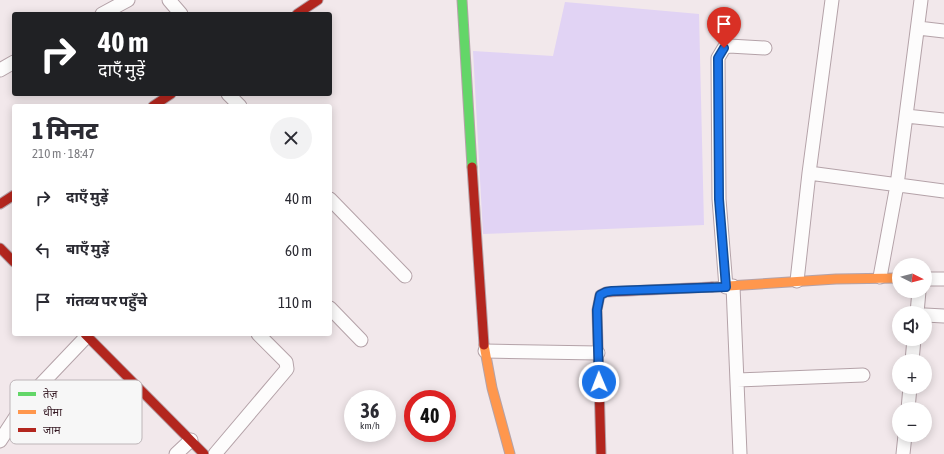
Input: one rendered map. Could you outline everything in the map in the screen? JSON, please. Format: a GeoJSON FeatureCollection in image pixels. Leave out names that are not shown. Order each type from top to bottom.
{"type":"FeatureCollection","features":[{"type":"Feature","properties":{"kind":"main road"},"geometry":{"type":"LineString","coordinates":[[300,12],[318,0]]}},
{"type":"Feature","properties":{"kind":"main road"},"geometry":{"type":"LineString","coordinates":[[462,0],[483,340],[492,388],[510,454]]}},
{"type":"Feature","properties":{"kind":"main road"},"geometry":{"type":"LineString","coordinates":[[156,104],[168,96]]}},
{"type":"Feature","properties":{"kind":"main road"},"geometry":{"type":"LineString","coordinates":[[0,204],[12,196]]}},
{"type":"Feature","properties":{"kind":"main road"},"geometry":{"type":"LineString","coordinates":[[0,248],[12,260]]}},
{"type":"Feature","properties":{"kind":"main road"},"geometry":{"type":"LineString","coordinates":[[601,454],[598,353],[598,302],[600,295],[606,292],[797,281],[892,278]]}},
{"type":"Feature","properties":{"kind":"main road"},"geometry":{"type":"LineString","coordinates":[[87,336],[131,380]]}},
{"type":"Feature","properties":{"kind":"main road"},"geometry":{"type":"LineString","coordinates":[[142,391],[204,454]]}},
{"type":"Feature","properties":{"kind":"street"},"geometry":{"type":"LineString","coordinates":[[106,12],[128,0]]}},
{"type":"Feature","properties":{"kind":"street"},"geometry":{"type":"LineString","coordinates":[[169,0],[179,12]]}},
{"type":"Feature","properties":{"kind":"street"},"geometry":{"type":"LineString","coordinates":[[797,281],[809,173],[832,0]]}},
{"type":"Feature","properties":{"kind":"street"},"geometry":{"type":"LineString","coordinates":[[880,277],[897,185],[921,0]]}},
{"type":"Feature","properties":{"kind":"street"},"geometry":{"type":"LineString","coordinates":[[918,28],[944,31]]}},
{"type":"Feature","properties":{"kind":"street"},"geometry":{"type":"LineString","coordinates":[[740,454],[737,380],[729,286],[719,199],[718,58],[724,48],[729,46],[765,48]]}},
{"type":"Feature","properties":{"kind":"street"},"geometry":{"type":"LineString","coordinates":[[0,70],[12,63]]}},
{"type":"Feature","properties":{"kind":"street"},"geometry":{"type":"LineString","coordinates":[[230,96],[238,104]]}},
{"type":"Feature","properties":{"kind":"street"},"geometry":{"type":"LineString","coordinates":[[906,116],[944,120]]}},
{"type":"Feature","properties":{"kind":"street"},"geometry":{"type":"LineString","coordinates":[[809,173],[944,192]]}},
{"type":"Feature","properties":{"kind":"street"},"geometry":{"type":"LineString","coordinates":[[332,201],[405,276]]}},
{"type":"Feature","properties":{"kind":"street"},"geometry":{"type":"LineString","coordinates":[[932,279],[944,279]]}},
{"type":"Feature","properties":{"kind":"street"},"geometry":{"type":"LineString","coordinates":[[332,310],[361,340]]}},
{"type":"Feature","properties":{"kind":"street"},"geometry":{"type":"LineString","coordinates":[[932,315],[944,316]]}},
{"type":"Feature","properties":{"kind":"street"},"geometry":{"type":"LineString","coordinates":[[45,380],[85,336]]}},
{"type":"Feature","properties":{"kind":"street"},"geometry":{"type":"LineString","coordinates":[[215,454],[287,368],[286,362],[260,336]]}},
{"type":"Feature","properties":{"kind":"street"},"geometry":{"type":"LineString","coordinates":[[485,351],[598,353]]}},
{"type":"Feature","properties":{"kind":"street"},"geometry":{"type":"LineString","coordinates":[[737,380],[864,375]]}},
{"type":"Feature","properties":{"kind":"street"},"geometry":{"type":"LineString","coordinates":[[0,441],[10,426]]}},
{"type":"Feature","properties":{"kind":"street"},"geometry":{"type":"LineString","coordinates":[[176,454],[191,440]]}},
{"type":"Feature","properties":{"kind":"street"},"geometry":{"type":"LineString","coordinates":[[903,454],[904,442]]}},
{"type":"Feature","properties":{"kind":"shaded area"},"geometry":{"type":"Polygon","coordinates":[[[565,2],[699,14],[704,225],[483,234],[473,51],[553,56],[565,2]]]}},
{"type":"Feature","properties":{"kind":"traffic: fast"},"geometry":{"type":"LineString","coordinates":[[462,0],[472,167]]}},
{"type":"Feature","properties":{"kind":"traffic: slow"},"geometry":{"type":"LineString","coordinates":[[712,287],[836,279],[892,278]]}},
{"type":"Feature","properties":{"kind":"traffic: slow"},"geometry":{"type":"LineString","coordinates":[[484,345],[492,388],[510,454]]}},
{"type":"Feature","properties":{"kind":"traffic: jam"},"geometry":{"type":"LineString","coordinates":[[300,12],[318,0]]}},
{"type":"Feature","properties":{"kind":"traffic: jam"},"geometry":{"type":"LineString","coordinates":[[156,104],[168,96]]}},
{"type":"Feature","properties":{"kind":"traffic: jam"},"geometry":{"type":"LineString","coordinates":[[472,167],[484,345]]}},
{"type":"Feature","properties":{"kind":"traffic: jam"},"geometry":{"type":"LineString","coordinates":[[0,204],[12,196]]}},
{"type":"Feature","properties":{"kind":"traffic: jam"},"geometry":{"type":"LineString","coordinates":[[0,248],[12,260]]}},
{"type":"Feature","properties":{"kind":"traffic: jam"},"geometry":{"type":"LineString","coordinates":[[601,454],[597,310],[600,295],[606,292],[712,287]]}},
{"type":"Feature","properties":{"kind":"traffic: jam"},"geometry":{"type":"LineString","coordinates":[[87,336],[131,380]]}},
{"type":"Feature","properties":{"kind":"traffic: jam"},"geometry":{"type":"LineString","coordinates":[[142,391],[204,454]]}},
{"type":"Feature","properties":{"kind":"route"},"geometry":{"type":"LineString","coordinates":[[599,382],[597,310],[600,295],[612,291],[726,287],[719,199],[718,146],[718,58],[720,52],[724,48]]}}]}
